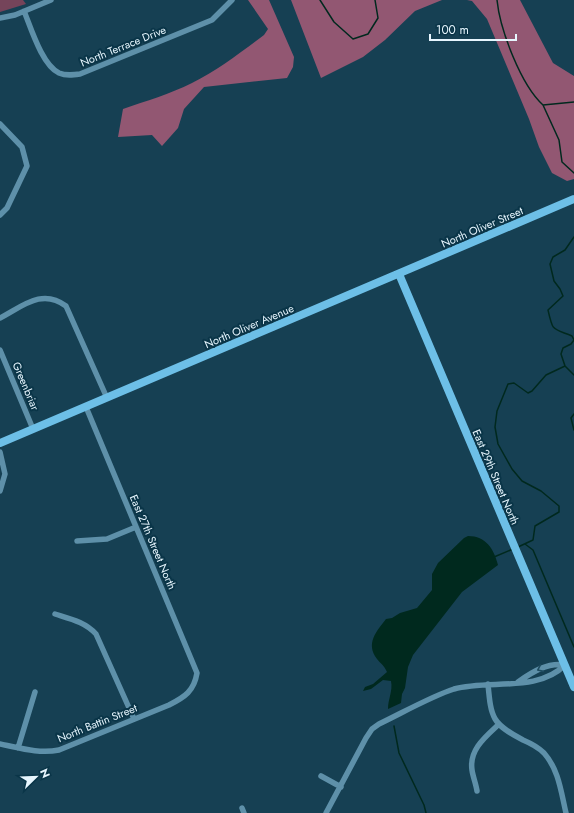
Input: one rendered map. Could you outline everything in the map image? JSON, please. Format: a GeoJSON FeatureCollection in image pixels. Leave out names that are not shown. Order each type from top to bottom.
{"type":"FeatureCollection","features":[{"type":"Feature","properties":{"kind":"main road","name":"North Oliver Street"},"geometry":{"type":"LineString","coordinates":[[399,274],[574,199]]}},
{"type":"Feature","properties":{"kind":"main road","name":"North Oliver Avenue"},"geometry":{"type":"LineString","coordinates":[[107,398],[399,274]]}},
{"type":"Feature","properties":{"kind":"main road","name":"East 29th Street North"},"geometry":{"type":"LineString","coordinates":[[399,274],[574,687]]}},
{"type":"Feature","properties":{"kind":"main road"},"geometry":{"type":"LineString","coordinates":[[0,443],[107,398]]}},
{"type":"Feature","properties":{"kind":"street"},"geometry":{"type":"LineString","coordinates":[[0,18],[24,11],[50,0]]}},
{"type":"Feature","properties":{"kind":"street","name":"North Terrace Drive"},"geometry":{"type":"LineString","coordinates":[[24,11],[45,60],[50,67],[58,73],[68,76],[80,74],[212,20],[232,0]]}},
{"type":"Feature","properties":{"kind":"street"},"geometry":{"type":"LineString","coordinates":[[0,124],[22,147],[27,166],[7,208],[0,215]]}},
{"type":"Feature","properties":{"kind":"street"},"geometry":{"type":"LineString","coordinates":[[0,318],[40,298],[49,297],[59,300],[66,306],[72,315],[107,398]]}},
{"type":"Feature","properties":{"kind":"street","name":"Greenbriar"},"geometry":{"type":"LineString","coordinates":[[0,350],[33,429]]}},
{"type":"Feature","properties":{"kind":"street","name":"East 27th Street North"},"geometry":{"type":"LineString","coordinates":[[86,407],[197,673],[194,686]]}},
{"type":"Feature","properties":{"kind":"street"},"geometry":{"type":"LineString","coordinates":[[0,452],[5,474],[0,491]]}},
{"type":"Feature","properties":{"kind":"street"},"geometry":{"type":"LineString","coordinates":[[77,541],[107,539],[136,527]]}},
{"type":"Feature","properties":{"kind":"street"},"geometry":{"type":"LineString","coordinates":[[55,614],[79,621],[88,626],[96,634],[134,719]]}},
{"type":"Feature","properties":{"kind":"street"},"geometry":{"type":"LineString","coordinates":[[517,682],[528,674],[554,663],[565,665]]}},
{"type":"Feature","properties":{"kind":"street"},"geometry":{"type":"LineString","coordinates":[[326,813],[366,738],[372,729],[380,724],[453,690],[488,684],[544,679],[558,672],[565,665]]}},
{"type":"Feature","properties":{"kind":"street"},"geometry":{"type":"LineString","coordinates":[[488,684],[490,708],[498,725],[507,732],[542,751],[550,761],[557,773],[566,813]]}},
{"type":"Feature","properties":{"kind":"street","name":"North Battin Street"},"geometry":{"type":"LineString","coordinates":[[0,744],[47,752],[59,750],[184,697],[194,686]]}},
{"type":"Feature","properties":{"kind":"street"},"geometry":{"type":"LineString","coordinates":[[18,748],[35,692]]}},
{"type":"Feature","properties":{"kind":"street"},"geometry":{"type":"LineString","coordinates":[[477,792],[472,770],[472,758],[476,748],[498,725]]}},
{"type":"Feature","properties":{"kind":"street"},"geometry":{"type":"LineString","coordinates":[[321,776],[341,787]]}},
{"type":"Feature","properties":{"kind":"shaded area"},"geometry":{"type":"Polygon","coordinates":[[[0,0],[23,0],[26,4],[0,12],[0,0]]]}},
{"type":"Feature","properties":{"kind":"shaded area"},"geometry":{"type":"Polygon","coordinates":[[[248,0],[269,0],[294,57],[293,67],[287,78],[204,87],[184,109],[178,128],[162,146],[152,135],[118,137],[123,109],[167,94],[202,78],[220,67],[264,35],[268,29],[248,0]]]}},
{"type":"Feature","properties":{"kind":"shaded area"},"geometry":{"type":"Polygon","coordinates":[[[291,0],[442,0],[415,11],[385,40],[363,57],[321,78],[291,0]]]}},
{"type":"Feature","properties":{"kind":"shaded area"},"geometry":{"type":"Polygon","coordinates":[[[467,0],[520,0],[553,63],[574,76],[574,179],[567,181],[552,173],[539,147],[529,119],[487,19],[472,1],[467,0]]]}},
{"type":"Feature","properties":{"kind":"shaded area"},"geometry":{"type":"Polygon","coordinates":[[[468,536],[480,538],[488,544],[498,565],[462,592],[413,655],[408,667],[401,703],[388,709],[391,681],[383,680],[371,689],[363,691],[365,687],[373,684],[387,672],[377,659],[372,648],[372,642],[376,633],[386,619],[417,608],[432,590],[432,574],[438,563],[468,536]]]}},
{"type":"Feature","properties":{"kind":"waterway"},"geometry":{"type":"LineString","coordinates":[[320,0],[334,22],[353,39],[368,34],[378,18],[375,0]]}},
{"type":"Feature","properties":{"kind":"waterway"},"geometry":{"type":"LineString","coordinates":[[497,0],[502,26],[507,41],[520,71],[535,96],[543,105],[574,102]]}},
{"type":"Feature","properties":{"kind":"waterway"},"geometry":{"type":"LineString","coordinates":[[543,105],[559,140],[562,162],[574,173]]}},
{"type":"Feature","properties":{"kind":"waterway"},"geometry":{"type":"LineString","coordinates":[[574,237],[565,250],[553,257],[550,264],[554,281],[563,296],[548,310],[554,328],[572,336],[574,340],[571,344],[563,348],[561,354],[565,366],[574,375]]}},
{"type":"Feature","properties":{"kind":"waterway"},"geometry":{"type":"LineString","coordinates":[[518,547],[533,540],[535,526],[559,512],[559,506],[541,491],[522,481],[512,469],[498,444],[495,427],[497,411],[508,384],[514,383],[528,393],[532,391],[546,375],[565,366]]}},
{"type":"Feature","properties":{"kind":"waterway"},"geometry":{"type":"LineString","coordinates":[[574,414],[571,418],[574,430]]}},
{"type":"Feature","properties":{"kind":"waterway"},"geometry":{"type":"LineString","coordinates":[[525,544],[533,550],[574,647]]}},
{"type":"Feature","properties":{"kind":"waterway"},"geometry":{"type":"LineString","coordinates":[[494,557],[513,549]]}},
{"type":"Feature","properties":{"kind":"waterway"},"geometry":{"type":"LineString","coordinates":[[394,726],[399,753],[424,805],[426,813]]}}]}
